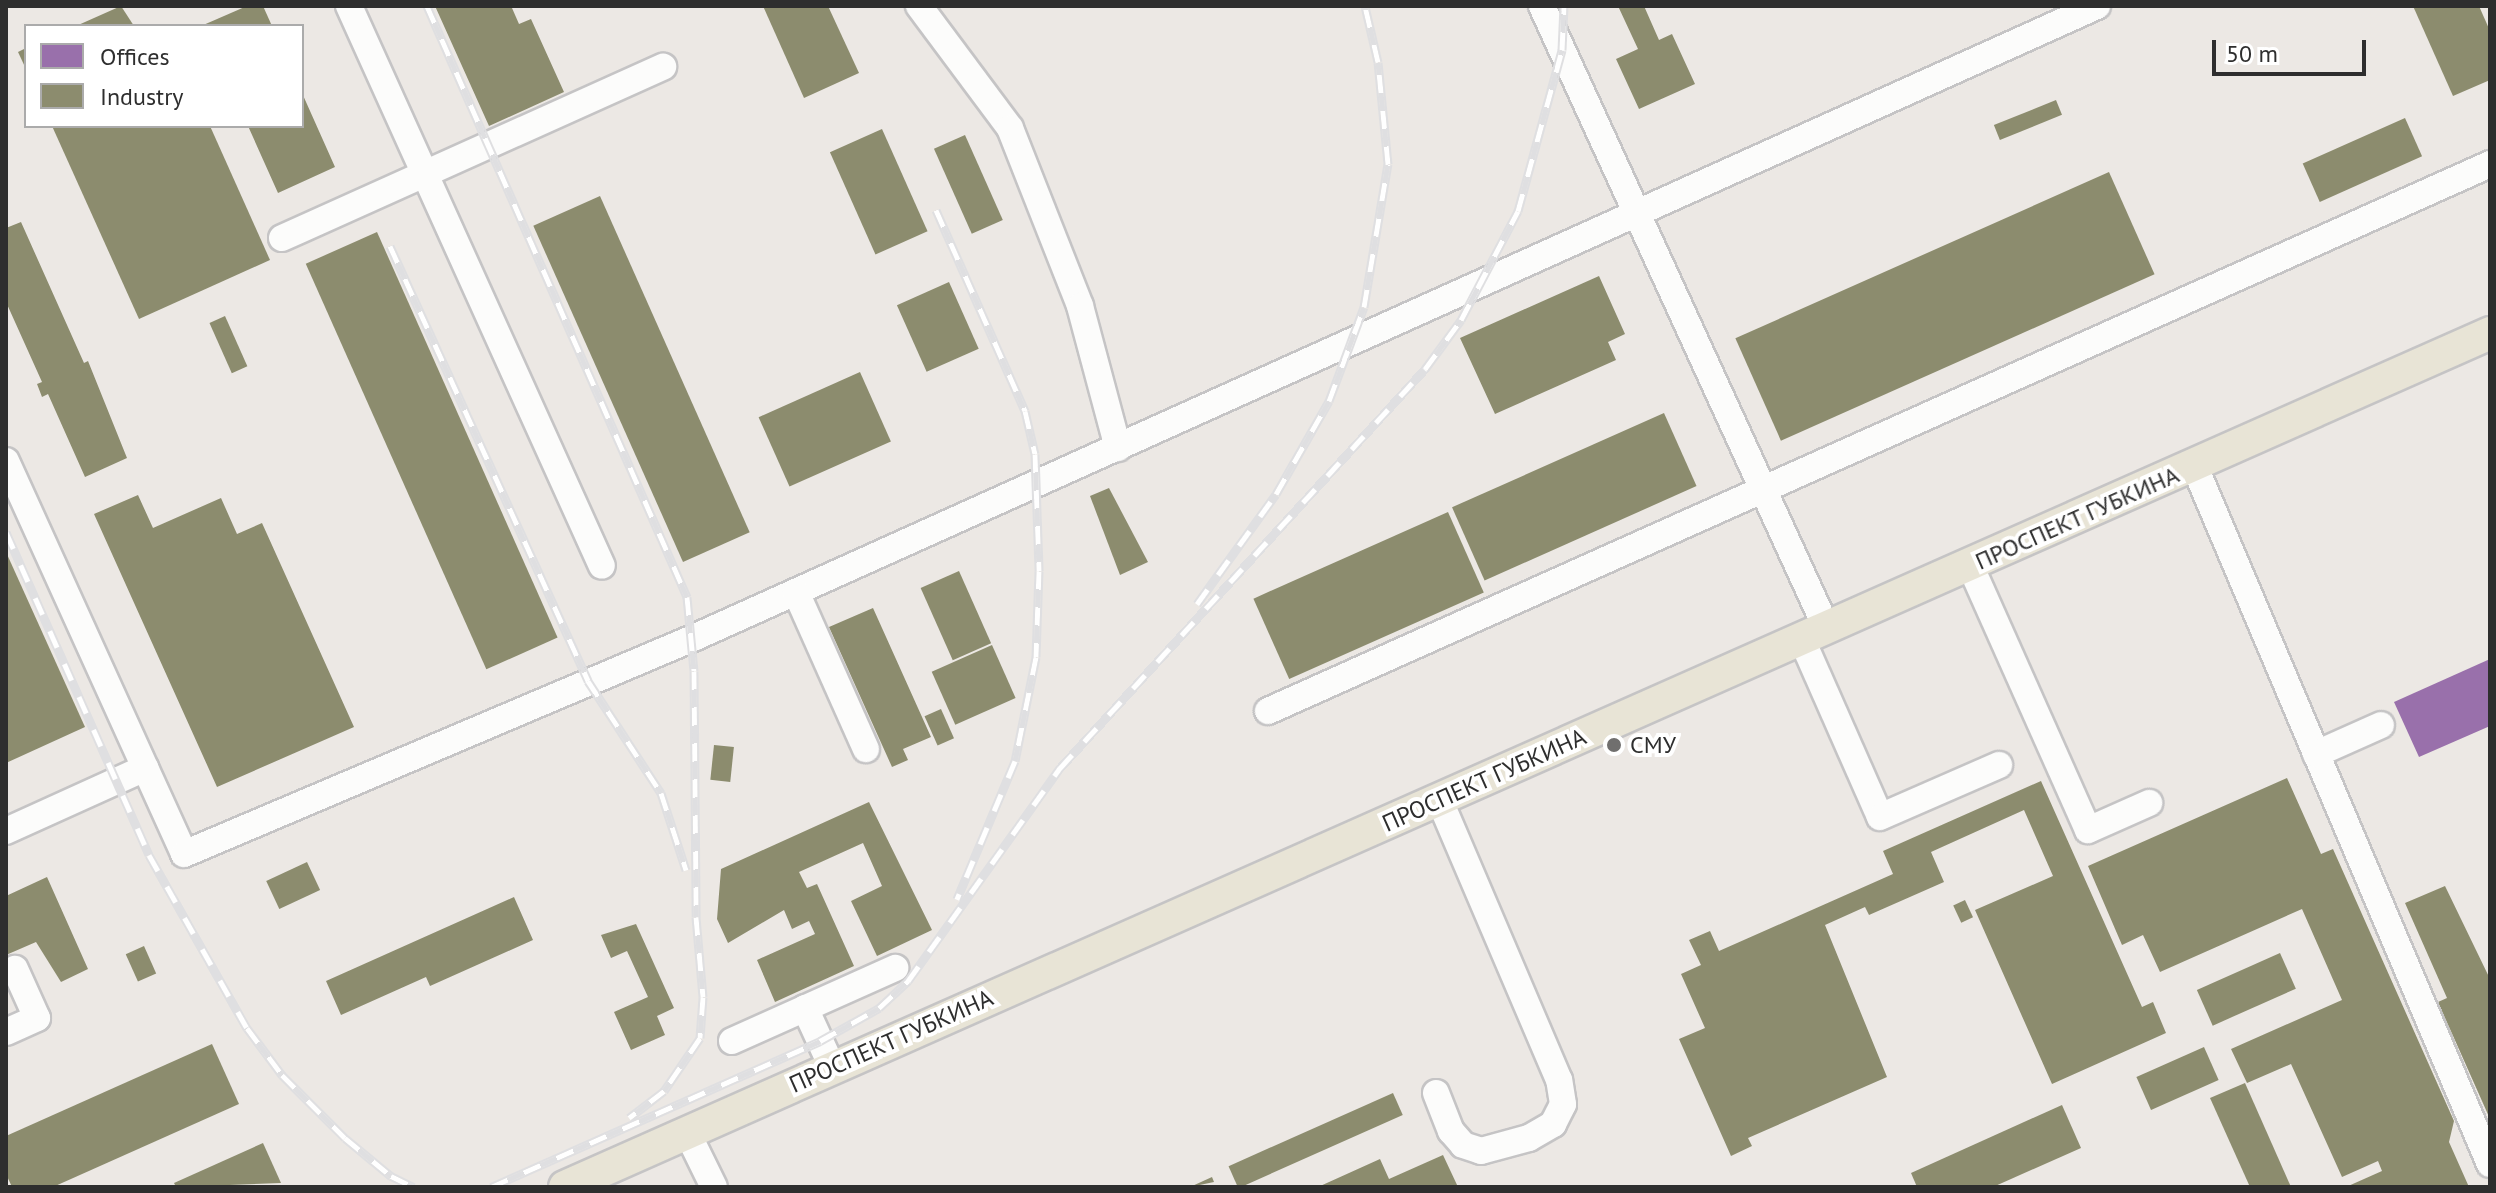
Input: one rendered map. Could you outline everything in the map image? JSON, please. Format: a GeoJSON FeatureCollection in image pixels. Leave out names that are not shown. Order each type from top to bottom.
{"type":"FeatureCollection","features":[{"type":"Feature","properties":{"kind":"main road","name":"ПРОСПЕКТ ГУБКИНА"},"geometry":{"type":"LineString","coordinates":[[565,1187],[2490,333]]}},
{"type":"Feature","properties":{"kind":"street"},"geometry":{"type":"LineString","coordinates":[[349,6],[602,566]]}},
{"type":"Feature","properties":{"kind":"street"},"geometry":{"type":"LineString","coordinates":[[919,6],[1010,128],[1080,306],[1118,448]]}},
{"type":"Feature","properties":{"kind":"street"},"geometry":{"type":"LineString","coordinates":[[1542,6],[1766,491],[1880,817],[1999,765]]}},
{"type":"Feature","properties":{"kind":"street"},"geometry":{"type":"LineString","coordinates":[[6,461],[184,854],[796,592],[2097,6]]}},
{"type":"Feature","properties":{"kind":"street"},"geometry":{"type":"LineString","coordinates":[[282,238],[663,67]]}},
{"type":"Feature","properties":{"kind":"street"},"geometry":{"type":"LineString","coordinates":[[1268,711],[1766,491],[2490,164]]}},
{"type":"Feature","properties":{"kind":"street"},"geometry":{"type":"LineString","coordinates":[[2194,465],[2490,1164]]}},
{"type":"Feature","properties":{"kind":"street"},"geometry":{"type":"LineString","coordinates":[[1970,565],[2088,830],[2149,803]]}},
{"type":"Feature","properties":{"kind":"street"},"geometry":{"type":"LineString","coordinates":[[796,592],[866,749]]}},
{"type":"Feature","properties":{"kind":"street"},"geometry":{"type":"LineString","coordinates":[[2316,754],[2381,725]]}},
{"type":"Feature","properties":{"kind":"street"},"geometry":{"type":"LineString","coordinates":[[6,831],[145,768]]}},
{"type":"Feature","properties":{"kind":"street"},"geometry":{"type":"LineString","coordinates":[[1436,1093],[1451,1131],[1463,1145],[1481,1151],[1529,1138],[1553,1124],[1563,1104],[1559,1080],[1462,870],[1439,799]]}},
{"type":"Feature","properties":{"kind":"street"},"geometry":{"type":"LineString","coordinates":[[732,1041],[895,968]]}},
{"type":"Feature","properties":{"kind":"street"},"geometry":{"type":"LineString","coordinates":[[6,1032],[37,1018],[15,969]]}},
{"type":"Feature","properties":{"kind":"street"},"geometry":{"type":"LineString","coordinates":[[805,1008],[832,1067]]}},
{"type":"Feature","properties":{"kind":"street"},"geometry":{"type":"LineString","coordinates":[[687,1132],[714,1187]]}},
{"type":"Feature","properties":{"kind":"building: Offices"},"geometry":{"type":"Polygon","coordinates":[[[2490,659],[2490,726],[2419,757],[2394,702],[2490,659]]]}},
{"type":"Feature","properties":{"kind":"building: Industry"},"geometry":{"type":"Polygon","coordinates":[[[121,6],[133,24],[80,24],[121,6]]]}},
{"type":"Feature","properties":{"kind":"building: Industry"},"geometry":{"type":"Polygon","coordinates":[[[247,6],[263,6],[271,24],[206,24],[247,6]]]}},
{"type":"Feature","properties":{"kind":"building: Industry"},"geometry":{"type":"Polygon","coordinates":[[[435,6],[517,6],[512,8],[519,24],[531,19],[564,92],[489,126],[435,6]]]}},
{"type":"Feature","properties":{"kind":"building: Industry"},"geometry":{"type":"Polygon","coordinates":[[[763,6],[828,6],[859,73],[804,98],[763,6]]]}},
{"type":"Feature","properties":{"kind":"building: Industry"},"geometry":{"type":"Polygon","coordinates":[[[1618,6],[1644,6],[1659,40],[1672,34],[1695,84],[1639,109],[1616,59],[1638,49],[1618,6]]]}},
{"type":"Feature","properties":{"kind":"building: Industry"},"geometry":{"type":"Polygon","coordinates":[[[2413,6],[2479,6],[2490,31],[2490,80],[2453,96],[2413,6]]]}},
{"type":"Feature","properties":{"kind":"building: Industry"},"geometry":{"type":"Polygon","coordinates":[[[24,49],[24,65],[18,52],[24,49]]]}},
{"type":"Feature","properties":{"kind":"building: Industry"},"geometry":{"type":"Polygon","coordinates":[[[304,97],[335,167],[278,193],[249,128],[304,128],[304,97]]]}},
{"type":"Feature","properties":{"kind":"building: Industry"},"geometry":{"type":"Polygon","coordinates":[[[2056,100],[2062,115],[2000,140],[1994,125],[2056,100]]]}},
{"type":"Feature","properties":{"kind":"building: Industry"},"geometry":{"type":"Polygon","coordinates":[[[2405,118],[2422,156],[2320,202],[2303,164],[2405,118]]]}},
{"type":"Feature","properties":{"kind":"building: Industry"},"geometry":{"type":"Polygon","coordinates":[[[53,128],[211,128],[270,260],[139,319],[53,128]]]}},
{"type":"Feature","properties":{"kind":"building: Industry"},"geometry":{"type":"Polygon","coordinates":[[[882,129],[928,231],[875,255],[830,152],[882,129]]]}},
{"type":"Feature","properties":{"kind":"building: Industry"},"geometry":{"type":"Polygon","coordinates":[[[965,135],[1003,220],[972,234],[934,149],[965,135]]]}},
{"type":"Feature","properties":{"kind":"building: Industry"},"geometry":{"type":"Polygon","coordinates":[[[2109,172],[2155,274],[1781,441],[1735,338],[2109,172]]]}},
{"type":"Feature","properties":{"kind":"building: Industry"},"geometry":{"type":"Polygon","coordinates":[[[600,196],[750,532],[683,562],[533,226],[600,196]]]}},
{"type":"Feature","properties":{"kind":"building: Industry"},"geometry":{"type":"Polygon","coordinates":[[[21,222],[84,363],[88,361],[127,458],[85,477],[48,394],[42,397],[37,384],[42,382],[6,302],[6,228],[21,222]]]}},
{"type":"Feature","properties":{"kind":"building: Industry"},"geometry":{"type":"Polygon","coordinates":[[[377,232],[558,638],[486,669],[306,264],[377,232]]]}},
{"type":"Feature","properties":{"kind":"building: Industry"},"geometry":{"type":"Polygon","coordinates":[[[1599,276],[1625,334],[1608,342],[1616,360],[1495,414],[1460,338],[1599,276]]]}},
{"type":"Feature","properties":{"kind":"building: Industry"},"geometry":{"type":"Polygon","coordinates":[[[949,282],[979,349],[927,372],[897,305],[949,282]]]}},
{"type":"Feature","properties":{"kind":"building: Industry"},"geometry":{"type":"Polygon","coordinates":[[[225,316],[247,366],[232,373],[209,323],[225,316]]]}},
{"type":"Feature","properties":{"kind":"building: Industry"},"geometry":{"type":"Polygon","coordinates":[[[860,372],[891,441],[790,487],[759,417],[860,372]]]}},
{"type":"Feature","properties":{"kind":"building: Industry"},"geometry":{"type":"Polygon","coordinates":[[[1664,413],[1697,486],[1485,580],[1452,507],[1664,413]]]}},
{"type":"Feature","properties":{"kind":"building: Industry"},"geometry":{"type":"Polygon","coordinates":[[[1109,488],[1148,562],[1120,575],[1090,496],[1109,488]]]}},
{"type":"Feature","properties":{"kind":"building: Industry"},"geometry":{"type":"Polygon","coordinates":[[[138,495],[153,528],[221,498],[237,534],[262,523],[354,727],[217,787],[94,514],[138,495]]]}},
{"type":"Feature","properties":{"kind":"building: Industry"},"geometry":{"type":"Polygon","coordinates":[[[1448,512],[1484,592],[1289,679],[1253,599],[1448,512]]]}},
{"type":"Feature","properties":{"kind":"building: Industry"},"geometry":{"type":"Polygon","coordinates":[[[6,552],[85,727],[6,763],[6,552]]]}},
{"type":"Feature","properties":{"kind":"building: Industry"},"geometry":{"type":"Polygon","coordinates":[[[959,571],[991,643],[953,660],[921,588],[959,571]]]}},
{"type":"Feature","properties":{"kind":"building: Industry"},"geometry":{"type":"Polygon","coordinates":[[[873,608],[931,737],[903,749],[908,760],[892,767],[829,627],[873,608]]]}},
{"type":"Feature","properties":{"kind":"building: Industry"},"geometry":{"type":"Polygon","coordinates":[[[992,645],[1016,698],[955,725],[932,672],[992,645]]]}},
{"type":"Feature","properties":{"kind":"building: Industry"},"geometry":{"type":"Polygon","coordinates":[[[941,709],[954,738],[938,746],[925,716],[941,709]]]}},
{"type":"Feature","properties":{"kind":"building: Industry"},"geometry":{"type":"Polygon","coordinates":[[[714,745],[734,747],[730,782],[710,780],[714,745]]]}},
{"type":"Feature","properties":{"kind":"building: Industry"},"geometry":{"type":"Polygon","coordinates":[[[2287,778],[2321,854],[2333,849],[2454,1121],[2449,1142],[2469,1187],[2346,1187],[2382,1171],[2378,1161],[2342,1177],[2291,1064],[2247,1083],[2231,1049],[2342,1000],[2302,909],[2160,972],[2143,935],[2122,945],[2088,866],[2287,778]]]}},
{"type":"Feature","properties":{"kind":"building: Industry"},"geometry":{"type":"Polygon","coordinates":[[[2041,781],[2142,1007],[2153,1002],[2166,1033],[2052,1084],[1975,910],[2053,876],[2024,810],[1931,852],[1944,882],[1869,915],[1865,907],[1825,925],[1887,1077],[1748,1138],[1752,1146],[1731,1156],[1679,1039],[1705,1028],[1681,974],[1701,965],[1689,940],[1710,931],[1719,951],[1893,874],[1883,851],[2041,781]]]}},
{"type":"Feature","properties":{"kind":"building: Industry"},"geometry":{"type":"Polygon","coordinates":[[[869,802],[932,930],[877,956],[851,901],[882,886],[863,843],[799,872],[807,888],[817,884],[854,966],[775,1002],[757,960],[815,934],[809,921],[792,929],[784,910],[728,943],[717,919],[721,869],[869,802]]]}},
{"type":"Feature","properties":{"kind":"building: Industry"},"geometry":{"type":"Polygon","coordinates":[[[307,862],[320,890],[279,909],[266,881],[307,862]]]}},
{"type":"Feature","properties":{"kind":"building: Industry"},"geometry":{"type":"Polygon","coordinates":[[[47,877],[88,969],[61,982],[36,942],[6,955],[6,896],[47,877]]]}},
{"type":"Feature","properties":{"kind":"building: Industry"},"geometry":{"type":"Polygon","coordinates":[[[2445,886],[2490,979],[2490,1119],[2438,1002],[2447,998],[2405,903],[2445,886]]]}},
{"type":"Feature","properties":{"kind":"building: Industry"},"geometry":{"type":"Polygon","coordinates":[[[514,897],[533,940],[430,986],[426,977],[341,1015],[326,981],[514,897]]]}},
{"type":"Feature","properties":{"kind":"building: Industry"},"geometry":{"type":"Polygon","coordinates":[[[1965,900],[1973,917],[1961,923],[1953,905],[1965,900]]]}},
{"type":"Feature","properties":{"kind":"building: Industry"},"geometry":{"type":"Polygon","coordinates":[[[636,924],[674,1008],[657,1016],[665,1035],[631,1050],[614,1012],[648,997],[627,951],[611,958],[601,935],[636,924]]]}},
{"type":"Feature","properties":{"kind":"building: Industry"},"geometry":{"type":"Polygon","coordinates":[[[144,946],[156,973],[138,982],[126,954],[144,946]]]}},
{"type":"Feature","properties":{"kind":"building: Industry"},"geometry":{"type":"Polygon","coordinates":[[[2280,953],[2296,989],[2213,1026],[2197,990],[2280,953]]]}},
{"type":"Feature","properties":{"kind":"building: Industry"},"geometry":{"type":"Polygon","coordinates":[[[212,1044],[239,1104],[53,1187],[12,1187],[6,1174],[6,1136],[212,1044]]]}},
{"type":"Feature","properties":{"kind":"building: Industry"},"geometry":{"type":"Polygon","coordinates":[[[2204,1047],[2219,1080],[2151,1110],[2136,1077],[2204,1047]]]}},
{"type":"Feature","properties":{"kind":"building: Industry"},"geometry":{"type":"Polygon","coordinates":[[[2245,1083],[2291,1187],[2250,1187],[2210,1098],[2245,1083]]]}},
{"type":"Feature","properties":{"kind":"building: Industry"},"geometry":{"type":"Polygon","coordinates":[[[1393,1093],[1403,1115],[1241,1187],[1238,1187],[1229,1166],[1393,1093]]]}},
{"type":"Feature","properties":{"kind":"building: Industry"},"geometry":{"type":"Polygon","coordinates":[[[2062,1105],[2081,1148],[1993,1187],[1917,1187],[1911,1173],[2062,1105]]]}},
{"type":"Feature","properties":{"kind":"building: Industry"},"geometry":{"type":"Polygon","coordinates":[[[263,1143],[281,1183],[176,1187],[174,1183],[263,1143]]]}},
{"type":"Feature","properties":{"kind":"building: Industry"},"geometry":{"type":"Polygon","coordinates":[[[1443,1155],[1458,1187],[1318,1187],[1380,1159],[1389,1179],[1443,1155]]]}},
{"type":"Feature","properties":{"kind":"building: Industry"},"geometry":{"type":"Polygon","coordinates":[[[1212,1177],[1214,1182],[1190,1187],[1212,1177]]]}},
{"type":"Feature","properties":{"kind":"railway"},"geometry":{"type":"LineString","coordinates":[[427,6],[687,597],[694,671],[696,917],[703,997],[700,1038],[664,1091],[629,1118]]}},
{"type":"Feature","properties":{"kind":"railway"},"geometry":{"type":"LineString","coordinates":[[1197,604],[1276,494],[1329,401],[1364,307],[1388,164],[1378,62],[1365,6]]}},
{"type":"Feature","properties":{"kind":"railway"},"geometry":{"type":"LineString","coordinates":[[491,1187],[820,1041],[879,1008],[908,981],[1060,768],[1425,369],[1461,320],[1518,211],[1562,50],[1564,6]]}},
{"type":"Feature","properties":{"kind":"railway"},"geometry":{"type":"LineString","coordinates":[[936,210],[1025,411],[1035,454],[1039,571],[1036,657],[1015,761],[957,899]]}},
{"type":"Feature","properties":{"kind":"railway"},"geometry":{"type":"LineString","coordinates":[[390,246],[588,681],[661,793],[686,870]]}},
{"type":"Feature","properties":{"kind":"railway"},"geometry":{"type":"LineString","coordinates":[[6,532],[149,855],[247,1028],[282,1075],[345,1138],[391,1176],[414,1187]]}},
{"type":"Feature","properties":{"kind":"place","name":"СМУ"},"geometry":{"type":"Point","coordinates":[1614,745]}}]}
